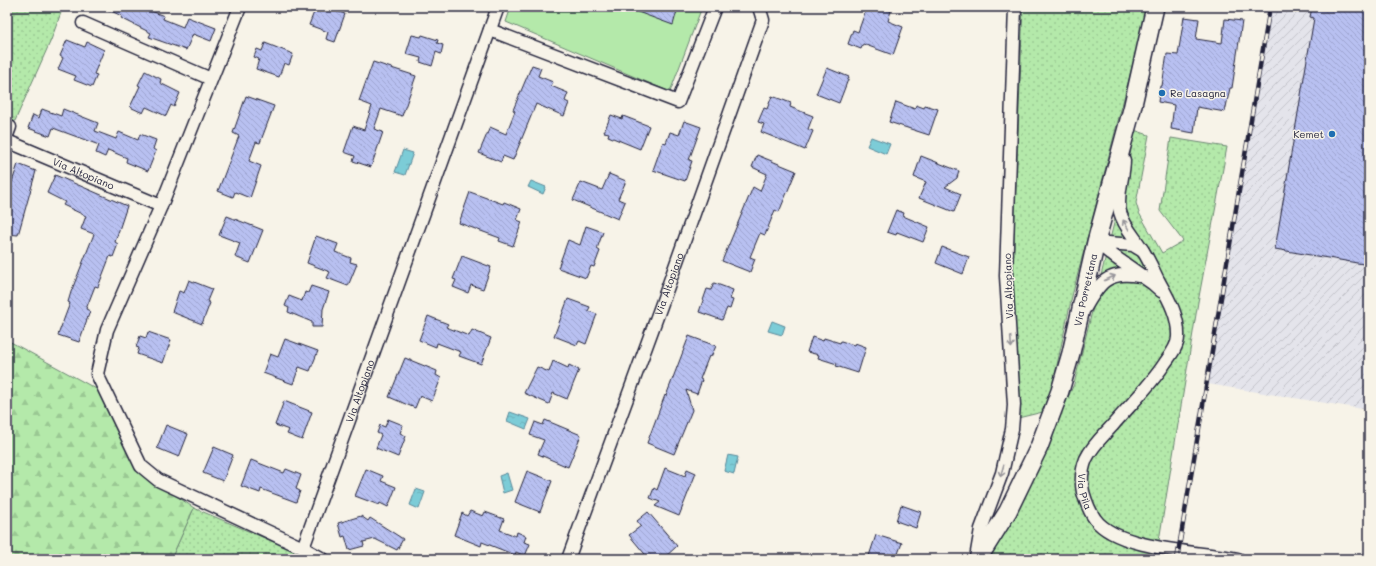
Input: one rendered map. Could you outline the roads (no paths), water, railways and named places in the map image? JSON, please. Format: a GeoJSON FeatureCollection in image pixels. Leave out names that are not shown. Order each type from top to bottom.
{"type":"FeatureCollection","features":[{"type":"Feature","properties":{"kind":"main road","name":"Via Porrettana"},"geometry":{"type":"LineString","coordinates":[[977,559],[1008,511],[1039,447],[1060,391],[1069,361],[1096,242],[1156,7]]}},
{"type":"Feature","properties":{"kind":"street"},"geometry":{"type":"LineString","coordinates":[[240,7],[161,206],[107,330],[97,374],[141,466],[158,480],[323,559]]}},
{"type":"Feature","properties":{"kind":"street","name":"Via Altopiano"},"geometry":{"type":"LineString","coordinates":[[302,548],[498,7]]}},
{"type":"Feature","properties":{"kind":"street"},"geometry":{"type":"LineString","coordinates":[[490,30],[678,102],[715,7]]}},
{"type":"Feature","properties":{"kind":"street","name":"Via Altopiano"},"geometry":{"type":"LineString","coordinates":[[568,559],[661,306],[763,20],[760,7]]}},
{"type":"Feature","properties":{"kind":"street","name":"Via Altopiano"},"geometry":{"type":"LineString","coordinates":[[977,559],[981,529],[1002,473],[1012,428],[1014,405],[1006,276],[1015,7]]}},
{"type":"Feature","properties":{"kind":"street"},"geometry":{"type":"LineString","coordinates":[[83,23],[211,79]]}},
{"type":"Feature","properties":{"kind":"street","name":"Via Pila"},"geometry":{"type":"LineString","coordinates":[[1123,139],[1125,162],[1119,202],[1120,210],[1124,222],[1143,251],[1174,311],[1178,326],[1178,338],[1174,349],[1158,374],[1097,442],[1086,459],[1082,474],[1082,487],[1087,505],[1096,520],[1105,529],[1118,537],[1159,547],[1238,559]]}},
{"type":"Feature","properties":{"kind":"street","name":"Via Altopiano"},"geometry":{"type":"LineString","coordinates":[[7,140],[161,206]]}},
{"type":"Feature","properties":{"kind":"street"},"geometry":{"type":"LineString","coordinates":[[1096,242],[1133,245],[1143,251]]}},
{"type":"Feature","properties":{"kind":"street"},"geometry":{"type":"LineString","coordinates":[[1096,242],[1152,283],[1166,296]]}},
{"type":"Feature","properties":{"kind":"street"},"geometry":{"type":"LineString","coordinates":[[1078,319],[1101,283],[1110,277],[1126,274],[1141,276]]}},
{"type":"Feature","properties":{"kind":"water"},"geometry":{"type":"Polygon","coordinates":[[[871,137],[890,144],[886,154],[867,146],[871,137]]]}},
{"type":"Feature","properties":{"kind":"water"},"geometry":{"type":"Polygon","coordinates":[[[403,150],[413,153],[405,175],[395,172],[403,150]]]}},
{"type":"Feature","properties":{"kind":"water"},"geometry":{"type":"Polygon","coordinates":[[[531,181],[546,187],[543,194],[528,187],[531,181]]]}},
{"type":"Feature","properties":{"kind":"water"},"geometry":{"type":"Polygon","coordinates":[[[772,321],[785,326],[782,335],[768,331],[772,321]]]}},
{"type":"Feature","properties":{"kind":"water"},"geometry":{"type":"Polygon","coordinates":[[[510,412],[530,419],[526,429],[507,421],[510,412]]]}},
{"type":"Feature","properties":{"kind":"water"},"geometry":{"type":"Polygon","coordinates":[[[728,455],[738,457],[734,474],[724,471],[728,455]]]}},
{"type":"Feature","properties":{"kind":"water"},"geometry":{"type":"Polygon","coordinates":[[[507,473],[512,490],[503,493],[499,476],[507,473]]]}},
{"type":"Feature","properties":{"kind":"water"},"geometry":{"type":"Polygon","coordinates":[[[416,489],[425,492],[419,509],[410,505],[416,489]]]}},
{"type":"Feature","properties":{"kind":"railway"},"geometry":{"type":"LineString","coordinates":[[1177,559],[1270,7]]}},
{"type":"Feature","properties":{"kind":"place","name":"Re Lasagna"},"geometry":{"type":"Point","coordinates":[1162,93]}},
{"type":"Feature","properties":{"kind":"place","name":"Kemet"},"geometry":{"type":"Point","coordinates":[1332,134]}}]}
